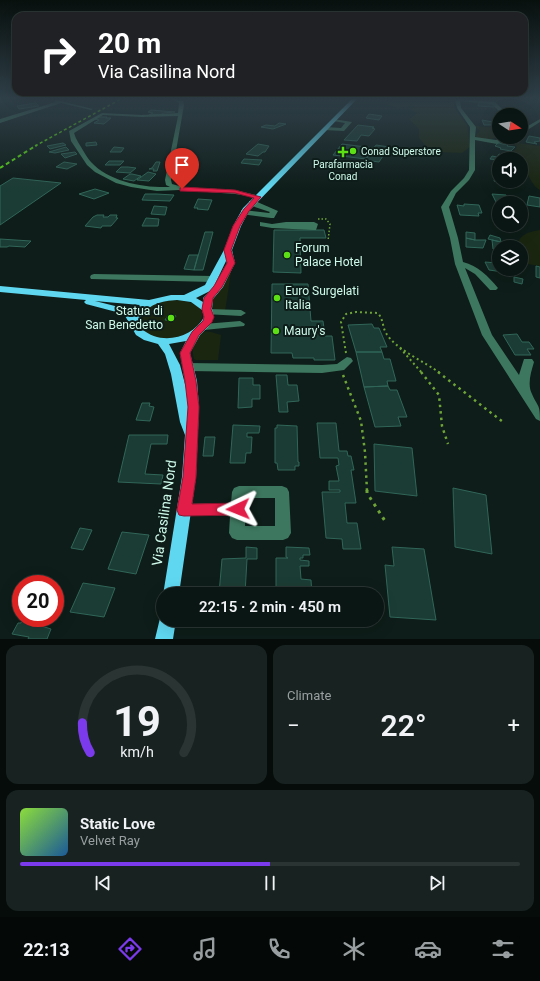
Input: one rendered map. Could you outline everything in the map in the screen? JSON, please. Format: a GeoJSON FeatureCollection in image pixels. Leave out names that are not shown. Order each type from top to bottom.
{"type":"FeatureCollection","features":[{"type":"Feature","properties":{"kind":"main road"},"geometry":{"type":"LineString","coordinates":[[186,298],[209,286],[228,250],[244,212],[326,129]]}},
{"type":"Feature","properties":{"kind":"main road"},"geometry":{"type":"LineString","coordinates":[[54,294],[118,308],[128,312],[139,332],[152,339],[161,341],[179,339],[200,331],[208,322],[208,298],[218,287],[231,263],[228,250]]}},
{"type":"Feature","properties":{"kind":"main road"},"geometry":{"type":"LineString","coordinates":[[0,289],[75,295],[133,303],[150,303],[167,298],[186,298],[202,304],[208,310]]}},
{"type":"Feature","properties":{"kind":"main road"},"geometry":{"type":"LineString","coordinates":[[134,322],[136,315],[150,303]]}},
{"type":"Feature","properties":{"kind":"main road","name":"Via Casilina Nord"},"geometry":{"type":"LineString","coordinates":[[172,587],[189,477],[193,407],[185,353],[200,331]]}},
{"type":"Feature","properties":{"kind":"main road","name":"Via Casilina Nord"},"geometry":{"type":"LineString","coordinates":[[161,341],[171,355],[175,367],[183,412],[191,437]]}},
{"type":"Feature","properties":{"kind":"main road"},"geometry":{"type":"LineString","coordinates":[[164,639],[166,627]]}},
{"type":"Feature","properties":{"kind":"street"},"geometry":{"type":"LineString","coordinates":[[76,129],[71,132],[72,142],[82,152],[89,164],[118,182],[168,191],[179,188]]}},
{"type":"Feature","properties":{"kind":"street"},"geometry":{"type":"LineString","coordinates":[[178,129],[168,180],[169,185],[179,188],[235,192],[258,197]]}},
{"type":"Feature","properties":{"kind":"street"},"geometry":{"type":"LineString","coordinates":[[326,129],[343,129]]}},
{"type":"Feature","properties":{"kind":"street"},"geometry":{"type":"LineString","coordinates":[[472,129],[472,170],[467,179],[453,192],[446,207],[446,214],[454,238],[459,264],[487,335],[540,416]]}},
{"type":"Feature","properties":{"kind":"street"},"geometry":{"type":"LineString","coordinates":[[473,138],[492,142]]}},
{"type":"Feature","properties":{"kind":"street"},"geometry":{"type":"LineString","coordinates":[[486,141],[492,138]]}},
{"type":"Feature","properties":{"kind":"street"},"geometry":{"type":"LineString","coordinates":[[244,212],[271,216],[274,211],[252,203]]}},
{"type":"Feature","properties":{"kind":"street"},"geometry":{"type":"LineString","coordinates":[[263,224],[272,226]]}},
{"type":"Feature","properties":{"kind":"street"},"geometry":{"type":"LineString","coordinates":[[459,264],[471,266],[478,271],[493,288]]}},
{"type":"Feature","properties":{"kind":"street"},"geometry":{"type":"LineString","coordinates":[[94,278],[213,279]]}},
{"type":"Feature","properties":{"kind":"street"},"geometry":{"type":"LineString","coordinates":[[208,310],[241,313]]}},
{"type":"Feature","properties":{"kind":"street"},"geometry":{"type":"LineString","coordinates":[[200,331],[240,324]]}},
{"type":"Feature","properties":{"kind":"street"},"geometry":{"type":"LineString","coordinates":[[525,392],[524,376],[528,362]]}},
{"type":"Feature","properties":{"kind":"street"},"geometry":{"type":"LineString","coordinates":[[188,367],[322,369],[344,364]]}},
{"type":"Feature","properties":{"kind":"street"},"geometry":{"type":"LineString","coordinates":[[184,510],[238,509]]}},
{"type":"Feature","properties":{"kind":"path"},"geometry":{"type":"LineString","coordinates":[[385,521],[367,493],[365,452],[361,421],[344,364],[346,340],[340,322],[346,314],[356,312],[378,313],[383,319],[386,333],[416,365],[439,395],[442,426],[448,444]]}},
{"type":"Feature","properties":{"kind":"path"},"geometry":{"type":"LineString","coordinates":[[397,345],[439,372],[503,422]]}},
{"type":"Feature","properties":{"kind":"green space"},"geometry":{"type":"Polygon","coordinates":[[[419,129],[468,129],[470,147],[462,153],[439,152],[426,146],[419,138],[419,129]]]}},
{"type":"Feature","properties":{"kind":"green space"},"geometry":{"type":"Polygon","coordinates":[[[478,129],[492,129],[492,138],[481,139],[475,136],[480,131],[478,129]]]}},
{"type":"Feature","properties":{"kind":"green space"},"geometry":{"type":"Polygon","coordinates":[[[514,144],[540,146],[540,190],[533,183],[528,174],[528,152],[513,152],[517,147],[514,144]]]}},
{"type":"Feature","properties":{"kind":"green space"},"geometry":{"type":"Polygon","coordinates":[[[540,230],[540,266],[528,264],[528,240],[520,240],[522,236],[540,230]]]}},
{"type":"Feature","properties":{"kind":"green space"},"geometry":{"type":"Polygon","coordinates":[[[232,266],[225,311],[214,309],[210,306],[212,296],[232,266]]]}},
{"type":"Feature","properties":{"kind":"green space"},"geometry":{"type":"Polygon","coordinates":[[[172,300],[192,304],[201,311],[201,320],[194,329],[181,336],[167,339],[151,336],[138,326],[140,314],[153,304],[172,300]]]}},
{"type":"Feature","properties":{"kind":"green space"},"geometry":{"type":"Polygon","coordinates":[[[203,331],[221,335],[218,360],[194,359],[193,347],[195,340],[203,331]]]}},
{"type":"Feature","properties":{"kind":"building"},"geometry":{"type":"Polygon","coordinates":[[[354,129],[375,129],[369,136],[361,135],[357,141],[344,140],[354,129]]]}},
{"type":"Feature","properties":{"kind":"building"},"geometry":{"type":"Polygon","coordinates":[[[529,136],[540,138],[540,141],[534,142],[537,144],[528,142],[529,136]]]}},
{"type":"Feature","properties":{"kind":"building"},"geometry":{"type":"Polygon","coordinates":[[[96,142],[97,145],[86,146],[86,143],[96,142]]]}},
{"type":"Feature","properties":{"kind":"building"},"geometry":{"type":"Polygon","coordinates":[[[63,143],[66,145],[50,149],[47,146],[63,143]]]}},
{"type":"Feature","properties":{"kind":"building"},"geometry":{"type":"Polygon","coordinates":[[[258,144],[269,146],[265,152],[258,156],[246,154],[258,144]]]}},
{"type":"Feature","properties":{"kind":"building","name":"Conad Superstore"},"geometry":{"type":"Polygon","coordinates":[[[342,144],[374,148],[366,159],[333,155],[342,144]]]}},
{"type":"Feature","properties":{"kind":"building"},"geometry":{"type":"Polygon","coordinates":[[[497,144],[503,144],[515,147],[511,151],[500,149],[501,148],[495,146],[497,144]]]}},
{"type":"Feature","properties":{"kind":"building"},"geometry":{"type":"Polygon","coordinates":[[[376,145],[389,147],[379,162],[365,160],[376,145]]]}},
{"type":"Feature","properties":{"kind":"building"},"geometry":{"type":"Polygon","coordinates":[[[66,147],[69,150],[55,153],[49,152],[66,147]]]}},
{"type":"Feature","properties":{"kind":"building"},"geometry":{"type":"Polygon","coordinates":[[[114,147],[124,148],[121,152],[110,152],[114,147]]]}},
{"type":"Feature","properties":{"kind":"building"},"geometry":{"type":"Polygon","coordinates":[[[75,152],[77,154],[65,158],[61,154],[75,152]]]}},
{"type":"Feature","properties":{"kind":"building"},"geometry":{"type":"Polygon","coordinates":[[[244,159],[262,160],[259,165],[241,163],[244,159]]]}},
{"type":"Feature","properties":{"kind":"building"},"geometry":{"type":"Polygon","coordinates":[[[109,161],[124,161],[120,165],[105,165],[109,161]]]}},
{"type":"Feature","properties":{"kind":"building"},"geometry":{"type":"Polygon","coordinates":[[[64,162],[77,164],[67,169],[56,167],[64,162]]]}},
{"type":"Feature","properties":{"kind":"building"},"geometry":{"type":"Polygon","coordinates":[[[156,162],[160,162],[157,171],[153,171],[154,169],[149,169],[152,168],[156,162]]]}},
{"type":"Feature","properties":{"kind":"building"},"geometry":{"type":"Polygon","coordinates":[[[121,167],[136,168],[130,173],[116,172],[121,167]]]}},
{"type":"Feature","properties":{"kind":"building"},"geometry":{"type":"Polygon","coordinates":[[[148,172],[156,174],[149,181],[137,180],[148,172]]]}},
{"type":"Feature","properties":{"kind":"building"},"geometry":{"type":"Polygon","coordinates":[[[130,174],[141,176],[134,181],[123,179],[130,174]]]}},
{"type":"Feature","properties":{"kind":"building"},"geometry":{"type":"Polygon","coordinates":[[[13,178],[61,183],[0,225],[0,186],[13,178]]]}},
{"type":"Feature","properties":{"kind":"building"},"geometry":{"type":"Polygon","coordinates":[[[95,189],[109,193],[94,199],[79,194],[95,189]]]}},
{"type":"Feature","properties":{"kind":"building"},"geometry":{"type":"Polygon","coordinates":[[[145,194],[174,195],[170,201],[142,200],[145,194]]]}},
{"type":"Feature","properties":{"kind":"building"},"geometry":{"type":"Polygon","coordinates":[[[492,194],[506,196],[493,196],[492,194]]]}},
{"type":"Feature","properties":{"kind":"building"},"geometry":{"type":"Polygon","coordinates":[[[529,196],[540,198],[540,207],[528,205],[529,196]]]}},
{"type":"Feature","properties":{"kind":"building"},"geometry":{"type":"Polygon","coordinates":[[[198,199],[212,200],[208,210],[194,208],[198,199]]]}},
{"type":"Feature","properties":{"kind":"building"},"geometry":{"type":"Polygon","coordinates":[[[464,204],[479,205],[482,213],[478,213],[479,216],[460,215],[457,205],[464,206],[464,204]]]}},
{"type":"Feature","properties":{"kind":"building"},"geometry":{"type":"Polygon","coordinates":[[[154,206],[167,207],[165,215],[151,214],[154,206]]]}},
{"type":"Feature","properties":{"kind":"building"},"geometry":{"type":"Polygon","coordinates":[[[97,215],[104,215],[103,217],[108,217],[110,215],[117,215],[116,218],[118,218],[111,226],[102,226],[101,228],[85,226],[93,217],[97,215]]]}},
{"type":"Feature","properties":{"kind":"building"},"geometry":{"type":"Polygon","coordinates":[[[146,218],[159,219],[158,226],[142,226],[146,218]]]}},
{"type":"Feature","properties":{"kind":"building","name":"Forum Palace Hotel"},"geometry":{"type":"Polygon","coordinates":[[[274,230],[324,230],[326,238],[300,238],[301,273],[273,272],[274,230]]]}},
{"type":"Feature","properties":{"kind":"building"},"geometry":{"type":"Polygon","coordinates":[[[205,232],[213,232],[203,270],[194,270],[205,232]]]}},
{"type":"Feature","properties":{"kind":"building"},"geometry":{"type":"Polygon","coordinates":[[[466,232],[475,233],[475,240],[466,238],[466,232]]]}},
{"type":"Feature","properties":{"kind":"building"},"geometry":{"type":"Polygon","coordinates":[[[490,235],[500,238],[500,240],[492,240],[488,239],[490,235]]]}},
{"type":"Feature","properties":{"kind":"building"},"geometry":{"type":"Polygon","coordinates":[[[466,238],[486,240],[483,248],[466,247],[466,238]]]}},
{"type":"Feature","properties":{"kind":"building"},"geometry":{"type":"Polygon","coordinates":[[[0,239],[31,241],[25,247],[0,247],[0,239]]]}},
{"type":"Feature","properties":{"kind":"building"},"geometry":{"type":"Polygon","coordinates":[[[189,255],[198,255],[194,270],[184,269],[189,255]]]}},
{"type":"Feature","properties":{"kind":"building"},"geometry":{"type":"Polygon","coordinates":[[[485,262],[492,263],[492,270],[489,270],[485,262]]]}},
{"type":"Feature","properties":{"kind":"building"},"geometry":{"type":"Polygon","coordinates":[[[536,266],[540,267],[540,278],[536,277],[536,266]]]}},
{"type":"Feature","properties":{"kind":"building"},"geometry":{"type":"Polygon","coordinates":[[[514,277],[523,279],[522,284],[514,282],[514,277]]]}},
{"type":"Feature","properties":{"kind":"building"},"geometry":{"type":"Polygon","coordinates":[[[272,284],[308,284],[311,321],[323,321],[325,336],[332,336],[335,360],[293,358],[292,353],[271,353],[272,284]]]}},
{"type":"Feature","properties":{"kind":"building","name":"Statua di San Benedetto"},"geometry":{"type":"Polygon","coordinates":[[[168,315],[176,316],[173,321],[165,320],[168,315]]]}},
{"type":"Feature","properties":{"kind":"building"},"geometry":{"type":"Polygon","coordinates":[[[372,324],[374,328],[379,328],[387,347],[380,347],[382,352],[356,352],[348,325],[372,324]]]}},
{"type":"Feature","properties":{"kind":"building"},"geometry":{"type":"Polygon","coordinates":[[[517,334],[522,342],[529,342],[534,349],[527,349],[531,355],[515,355],[503,335],[517,334]]]}},
{"type":"Feature","properties":{"kind":"building"},"geometry":{"type":"Polygon","coordinates":[[[356,352],[382,352],[384,359],[390,359],[396,381],[387,381],[388,386],[364,387],[356,352]]]}},
{"type":"Feature","properties":{"kind":"building"},"geometry":{"type":"Polygon","coordinates":[[[276,375],[287,375],[288,385],[297,385],[299,401],[287,402],[288,412],[279,412],[276,375]]]}},
{"type":"Feature","properties":{"kind":"building"},"geometry":{"type":"Polygon","coordinates":[[[239,378],[253,378],[253,385],[260,385],[260,399],[252,399],[252,407],[238,408],[239,378]]]}},
{"type":"Feature","properties":{"kind":"building"},"geometry":{"type":"Polygon","coordinates":[[[388,386],[390,390],[397,390],[407,417],[398,417],[401,426],[375,427],[364,387],[388,386]]]}},
{"type":"Feature","properties":{"kind":"building"},"geometry":{"type":"Polygon","coordinates":[[[142,403],[150,403],[149,406],[154,407],[150,421],[136,420],[142,403]]]}},
{"type":"Feature","properties":{"kind":"building"},"geometry":{"type":"Polygon","coordinates":[[[317,423],[336,423],[339,451],[347,451],[348,456],[351,456],[354,470],[351,470],[356,503],[345,503],[347,523],[357,523],[361,549],[343,549],[342,539],[326,538],[322,492],[340,492],[340,490],[329,490],[329,481],[339,481],[336,466],[339,465],[338,458],[320,458],[317,423]]]}},
{"type":"Feature","properties":{"kind":"building"},"geometry":{"type":"Polygon","coordinates":[[[233,425],[260,426],[259,433],[247,433],[247,437],[252,437],[251,453],[246,453],[245,463],[230,463],[233,425]]]}},
{"type":"Feature","properties":{"kind":"building"},"geometry":{"type":"Polygon","coordinates":[[[277,425],[297,426],[299,466],[295,466],[295,470],[278,470],[277,463],[275,463],[275,428],[277,428],[277,425]]]}},
{"type":"Feature","properties":{"kind":"building"},"geometry":{"type":"Polygon","coordinates":[[[129,435],[168,435],[167,444],[151,444],[145,474],[163,475],[161,484],[118,482],[129,435]]]}},
{"type":"Feature","properties":{"kind":"building"},"geometry":{"type":"Polygon","coordinates":[[[205,437],[215,437],[213,456],[203,456],[205,437]]]}},
{"type":"Feature","properties":{"kind":"building"},"geometry":{"type":"Polygon","coordinates":[[[374,444],[412,448],[417,496],[375,491],[374,444]]]}},
{"type":"Feature","properties":{"kind":"building"},"geometry":{"type":"Polygon","coordinates":[[[453,488],[486,495],[492,554],[455,547],[453,488]]]}},
{"type":"Feature","properties":{"kind":"building"},"geometry":{"type":"Polygon","coordinates":[[[80,528],[92,530],[83,550],[71,548],[80,528]]]}},
{"type":"Feature","properties":{"kind":"building"},"geometry":{"type":"Polygon","coordinates":[[[122,532],[149,535],[136,574],[108,569],[122,532]]]}},
{"type":"Feature","properties":{"kind":"building"},"geometry":{"type":"Polygon","coordinates":[[[246,547],[257,548],[257,559],[247,559],[245,587],[220,587],[222,559],[246,558],[246,547]]]}},
{"type":"Feature","properties":{"kind":"building"},"geometry":{"type":"Polygon","coordinates":[[[286,547],[309,548],[310,555],[303,555],[303,558],[300,558],[300,560],[309,561],[309,566],[300,566],[301,579],[311,580],[312,587],[276,587],[276,558],[288,558],[286,557],[286,547]]]}},
{"type":"Feature","properties":{"kind":"building"},"geometry":{"type":"Polygon","coordinates":[[[392,547],[424,549],[436,620],[390,617],[385,565],[394,566],[392,547]]]}},
{"type":"Feature","properties":{"kind":"building"},"geometry":{"type":"Polygon","coordinates":[[[83,583],[115,588],[104,617],[70,612],[83,583]]]}},
{"type":"Feature","properties":{"kind":"building"},"geometry":{"type":"Polygon","coordinates":[[[16,627],[45,627],[51,629],[47,639],[28,639],[29,637],[12,634],[16,627]]]}},
{"type":"Feature","properties":{"kind":"railway"},"geometry":{"type":"LineString","coordinates":[[35,146],[66,129]]}},
{"type":"Feature","properties":{"kind":"railway"},"geometry":{"type":"LineString","coordinates":[[0,168],[37,145]]}},
{"type":"Feature","properties":{"kind":"place","name":"Conad Superstore"},"geometry":{"type":"Point","coordinates":[353,151]}},
{"type":"Feature","properties":{"kind":"place","name":"Parafarmacia Conad"},"geometry":{"type":"Point","coordinates":[343,152]}},
{"type":"Feature","properties":{"kind":"place","name":"Forum Palace Hotel"},"geometry":{"type":"Point","coordinates":[287,255]}},
{"type":"Feature","properties":{"kind":"place","name":"Euro Surgelati Italia"},"geometry":{"type":"Point","coordinates":[277,298]}},
{"type":"Feature","properties":{"kind":"place","name":"Statua di San Benedetto"},"geometry":{"type":"Point","coordinates":[171,318]}},
{"type":"Feature","properties":{"kind":"place","name":"Maury's"},"geometry":{"type":"Point","coordinates":[276,331]}},
{"type":"Feature","properties":{"kind":"route"},"geometry":{"type":"LineString","coordinates":[[182,189],[222,190],[258,197],[246,210],[237,226],[228,250],[231,263],[218,287],[208,298],[208,322],[195,334],[185,353],[191,381],[193,407],[189,477],[184,510],[238,509]]}}]}
